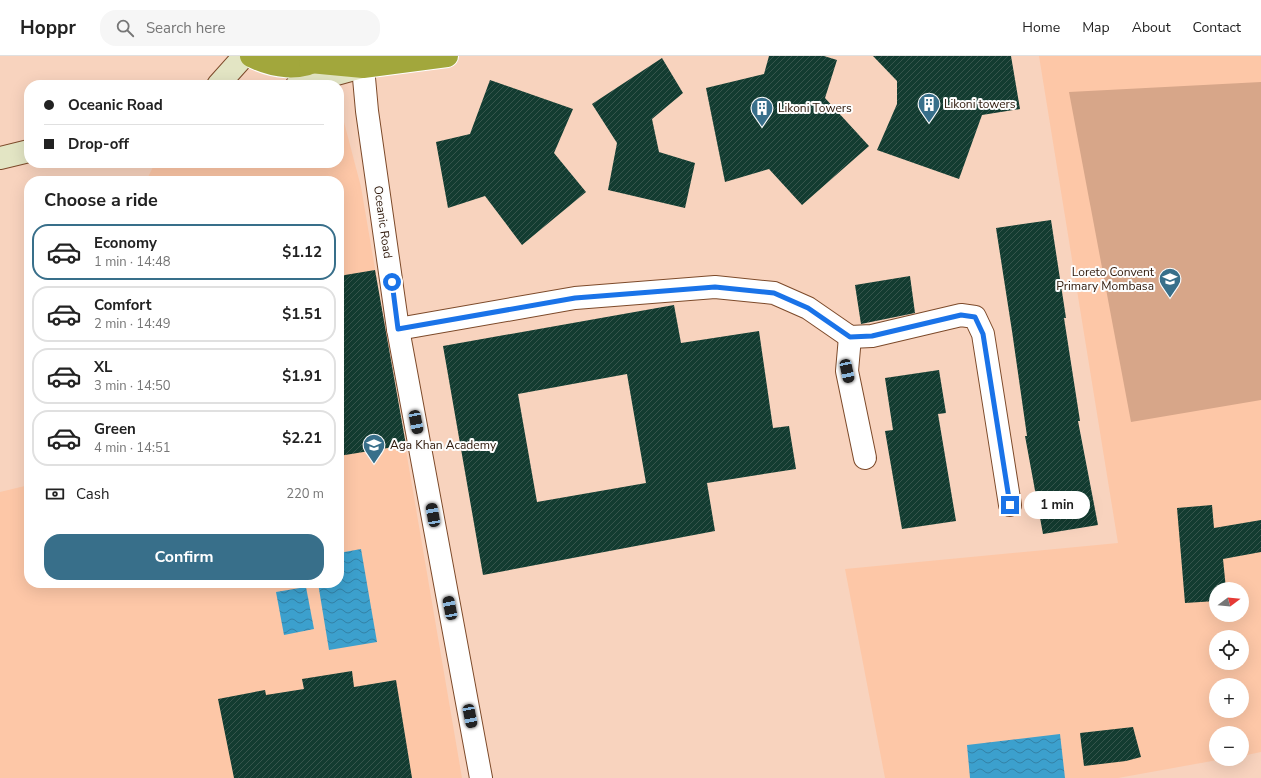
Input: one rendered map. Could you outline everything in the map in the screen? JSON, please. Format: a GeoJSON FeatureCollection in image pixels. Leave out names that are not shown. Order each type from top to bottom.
{"type":"FeatureCollection","features":[{"type":"Feature","properties":{"kind":"highway"},"geometry":{"type":"LineString","coordinates":[[251,56],[266,64],[289,67],[317,59],[363,67],[447,56]]}},
{"type":"Feature","properties":{"kind":"street"},"geometry":{"type":"LineString","coordinates":[[222,80],[244,56]]}},
{"type":"Feature","properties":{"kind":"street"},"geometry":{"type":"LineString","coordinates":[[315,80],[363,67]]}},
{"type":"Feature","properties":{"kind":"street","name":"Oceanic Road"},"geometry":{"type":"LineString","coordinates":[[363,67],[367,111],[398,329],[481,778]]}},
{"type":"Feature","properties":{"kind":"street"},"geometry":{"type":"LineString","coordinates":[[0,158],[24,152]]}},
{"type":"Feature","properties":{"kind":"street"},"geometry":{"type":"LineString","coordinates":[[398,329],[575,298],[715,287],[774,293],[808,308],[850,337],[872,336],[961,315],[975,317],[983,334],[1010,505]]}},
{"type":"Feature","properties":{"kind":"street"},"geometry":{"type":"LineString","coordinates":[[850,337],[847,371],[865,458]]}},
{"type":"Feature","properties":{"kind":"shaded area","name":"Loreto Convent Primary Mombasa"},"geometry":{"type":"Polygon","coordinates":[[[1039,56],[1261,56],[1261,752],[1249,755],[1249,726],[1209,726],[1209,762],[1118,778],[885,778],[845,569],[1118,543],[1039,56]]]}},
{"type":"Feature","properties":{"kind":"shaded area"},"geometry":{"type":"Polygon","coordinates":[[[1261,82],[1261,400],[1131,422],[1069,92],[1261,82]]]}},
{"type":"Feature","properties":{"kind":"shaded area","name":"Aga Khan Academy"},"geometry":{"type":"Polygon","coordinates":[[[344,122],[361,187],[462,778],[0,778],[0,492],[24,486],[24,588],[344,588],[344,176],[148,176],[152,168],[344,168],[344,122]]]}},
{"type":"Feature","properties":{"kind":"water"},"geometry":{"type":"Polygon","coordinates":[[[361,549],[377,642],[329,650],[319,588],[344,588],[344,552],[361,549]]]}},
{"type":"Feature","properties":{"kind":"water"},"geometry":{"type":"Polygon","coordinates":[[[306,588],[314,629],[284,635],[276,592],[306,588]]]}},
{"type":"Feature","properties":{"kind":"water"},"geometry":{"type":"Polygon","coordinates":[[[1060,734],[1065,778],[970,778],[967,745],[1060,734]]]}},
{"type":"Feature","properties":{"kind":"building","name":"Likoni Towers"},"geometry":{"type":"Polygon","coordinates":[[[769,56],[824,56],[837,60],[825,98],[869,146],[802,205],[769,169],[725,182],[706,88],[764,74],[769,56]]]}},
{"type":"Feature","properties":{"kind":"building","name":"Likoni towers"},"geometry":{"type":"Polygon","coordinates":[[[873,56],[1011,56],[1020,109],[982,115],[959,179],[877,150],[897,104],[897,81],[873,56]]]}},
{"type":"Feature","properties":{"kind":"building"},"geometry":{"type":"Polygon","coordinates":[[[662,58],[683,93],[652,119],[659,152],[695,163],[685,208],[608,190],[617,143],[592,104],[662,58]]]}},
{"type":"Feature","properties":{"kind":"building"},"geometry":{"type":"Polygon","coordinates":[[[490,80],[573,109],[554,153],[586,192],[522,245],[485,196],[448,208],[436,142],[470,134],[490,80]]]}},
{"type":"Feature","properties":{"kind":"building"},"geometry":{"type":"Polygon","coordinates":[[[1051,220],[1080,421],[1078,421],[1098,525],[1043,534],[1025,436],[1027,436],[996,228],[1051,220]]]}},
{"type":"Feature","properties":{"kind":"building"},"geometry":{"type":"Polygon","coordinates":[[[375,270],[406,445],[344,455],[344,275],[375,270]]]}},
{"type":"Feature","properties":{"kind":"building"},"geometry":{"type":"Polygon","coordinates":[[[910,276],[915,313],[861,324],[855,285],[910,276]]]}},
{"type":"Feature","properties":{"kind":"building"},"geometry":{"type":"Polygon","coordinates":[[[674,305],[681,343],[759,331],[773,428],[789,426],[796,469],[707,483],[715,531],[483,575],[443,346],[674,305]],[[627,374],[518,394],[537,502],[646,483],[627,374]]]}},
{"type":"Feature","properties":{"kind":"building"},"geometry":{"type":"Polygon","coordinates":[[[939,370],[946,413],[938,414],[956,521],[902,529],[885,431],[893,430],[885,378],[939,370]]]}},
{"type":"Feature","properties":{"kind":"building"},"geometry":{"type":"Polygon","coordinates":[[[1212,505],[1214,528],[1261,520],[1261,552],[1223,559],[1225,582],[1209,582],[1209,601],[1185,603],[1177,508],[1212,505]]]}},
{"type":"Feature","properties":{"kind":"building"},"geometry":{"type":"Polygon","coordinates":[[[352,671],[354,687],[396,680],[412,778],[234,778],[218,699],[265,690],[266,695],[304,689],[302,679],[352,671]]]}},
{"type":"Feature","properties":{"kind":"building"},"geometry":{"type":"Polygon","coordinates":[[[1133,727],[1141,757],[1126,761],[1084,766],[1080,733],[1133,727]]]}},
{"type":"Feature","properties":{"kind":"place","name":"Likoni towers"},"geometry":{"type":"Point","coordinates":[929,124]}},
{"type":"Feature","properties":{"kind":"place","name":"Likoni Towers"},"geometry":{"type":"Point","coordinates":[762,128]}},
{"type":"Feature","properties":{"kind":"place","name":"Loreto Convent Primary Mombasa"},"geometry":{"type":"Point","coordinates":[1170,298]}},
{"type":"Feature","properties":{"kind":"place","name":"Aga Khan Academy"},"geometry":{"type":"Point","coordinates":[374,464]}},
{"type":"Feature","properties":{"kind":"route"},"geometry":{"type":"LineString","coordinates":[[392,282],[398,329],[575,298],[715,287],[774,293],[808,308],[850,337],[872,336],[961,315],[975,317],[983,334],[1010,505]]}}]}
